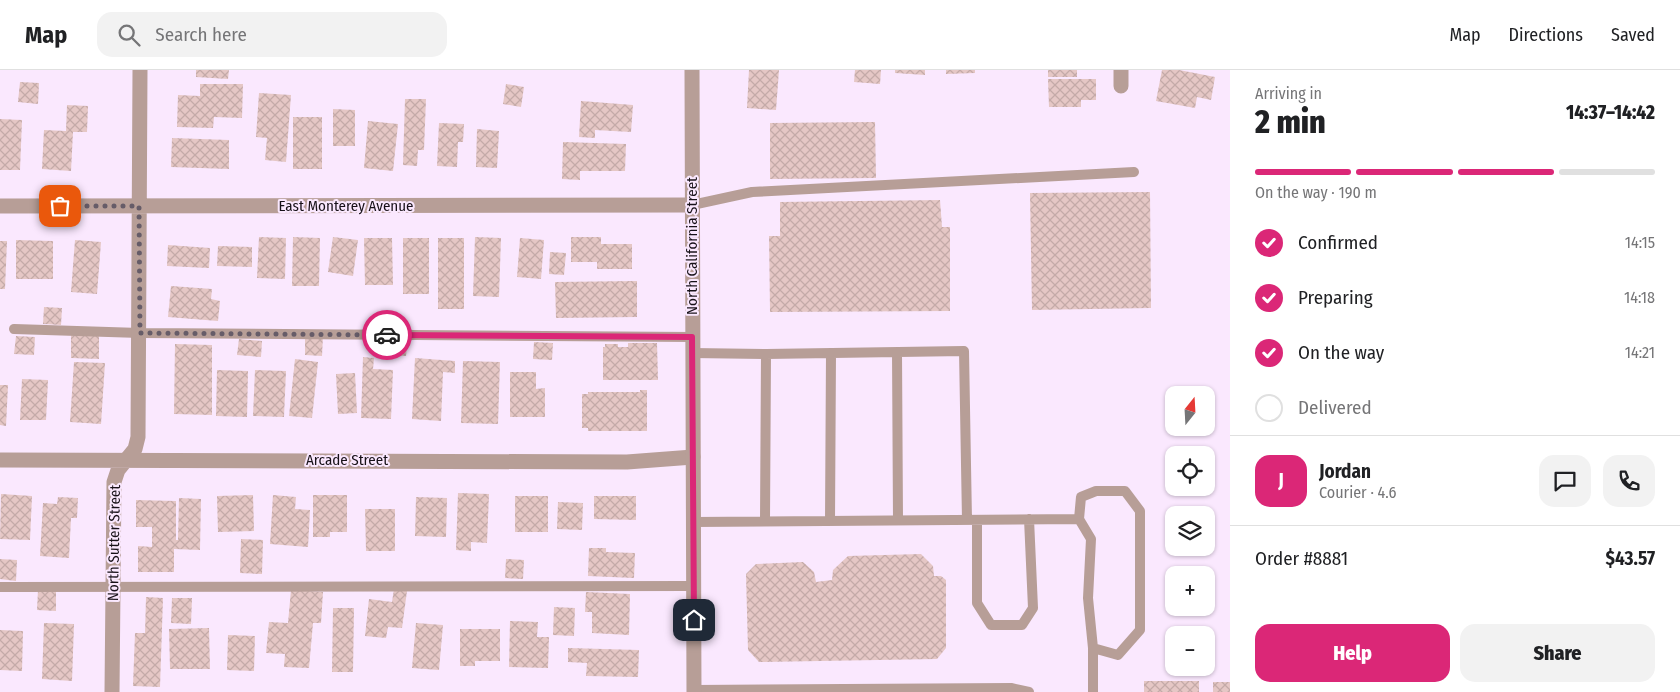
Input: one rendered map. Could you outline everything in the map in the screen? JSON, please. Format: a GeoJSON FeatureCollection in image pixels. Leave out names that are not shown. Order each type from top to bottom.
{"type":"FeatureCollection","features":[{"type":"Feature","properties":{"kind":"street","name":"North Sutter Street"},"geometry":{"type":"LineString","coordinates":[[112,692],[114,482],[118,470],[135,449],[138,437],[140,70]]}},
{"type":"Feature","properties":{"kind":"street","name":"North California Street"},"geometry":{"type":"LineString","coordinates":[[692,70],[694,691]]}},
{"type":"Feature","properties":{"kind":"street"},"geometry":{"type":"LineString","coordinates":[[1121,70],[1122,86]]}},
{"type":"Feature","properties":{"kind":"street","name":"East Monterey Avenue"},"geometry":{"type":"LineString","coordinates":[[0,206],[692,205]]}},
{"type":"Feature","properties":{"kind":"street","name":"Arcade Street"},"geometry":{"type":"LineString","coordinates":[[0,460],[628,462],[693,457]]}},
{"type":"Feature","properties":{"kind":"lane"},"geometry":{"type":"LineString","coordinates":[[692,205],[752,192],[1134,172]]}},
{"type":"Feature","properties":{"kind":"lane"},"geometry":{"type":"LineString","coordinates":[[14,330],[140,333],[692,337]]}},
{"type":"Feature","properties":{"kind":"lane"},"geometry":{"type":"LineString","coordinates":[[692,353],[766,354],[964,351],[977,603],[991,624],[1022,625],[1033,608],[1029,519]]}},
{"type":"Feature","properties":{"kind":"lane"},"geometry":{"type":"LineString","coordinates":[[897,352],[898,520]]}},
{"type":"Feature","properties":{"kind":"lane"},"geometry":{"type":"LineString","coordinates":[[830,521],[832,353]]}},
{"type":"Feature","properties":{"kind":"lane"},"geometry":{"type":"LineString","coordinates":[[765,522],[766,354]]}},
{"type":"Feature","properties":{"kind":"lane"},"geometry":{"type":"LineString","coordinates":[[1092,648],[1118,655],[1140,630],[1140,512],[1125,491],[1096,491],[1081,497],[1079,519],[1091,539],[1088,598],[1093,692]]}},
{"type":"Feature","properties":{"kind":"lane"},"geometry":{"type":"LineString","coordinates":[[694,522],[1079,519]]}},
{"type":"Feature","properties":{"kind":"lane"},"geometry":{"type":"LineString","coordinates":[[0,587],[694,586]]}},
{"type":"Feature","properties":{"kind":"lane"},"geometry":{"type":"LineString","coordinates":[[694,691],[983,690],[1012,688],[1028,692]]}},
{"type":"Feature","properties":{"kind":"building"},"geometry":{"type":"Polygon","coordinates":[[[196,70],[229,70],[228,79],[196,77],[196,70]]]}},
{"type":"Feature","properties":{"kind":"building"},"geometry":{"type":"Polygon","coordinates":[[[749,70],[779,70],[776,110],[747,108],[749,70]]]}},
{"type":"Feature","properties":{"kind":"building"},"geometry":{"type":"Polygon","coordinates":[[[855,70],[881,70],[880,84],[854,82],[855,70]]]}},
{"type":"Feature","properties":{"kind":"building"},"geometry":{"type":"Polygon","coordinates":[[[895,70],[925,70],[925,75],[895,73],[895,70]]]}},
{"type":"Feature","properties":{"kind":"building"},"geometry":{"type":"Polygon","coordinates":[[[946,70],[975,70],[975,73],[946,74],[946,70]]]}},
{"type":"Feature","properties":{"kind":"building"},"geometry":{"type":"Polygon","coordinates":[[[1048,70],[1077,70],[1077,77],[1048,77],[1048,70]]]}},
{"type":"Feature","properties":{"kind":"building"},"geometry":{"type":"Polygon","coordinates":[[[1162,70],[1179,70],[1215,77],[1211,100],[1197,97],[1195,108],[1156,101],[1162,70]]]}},
{"type":"Feature","properties":{"kind":"building"},"geometry":{"type":"Polygon","coordinates":[[[1048,79],[1096,79],[1096,100],[1081,100],[1081,107],[1049,107],[1048,79]]]}},
{"type":"Feature","properties":{"kind":"building"},"geometry":{"type":"Polygon","coordinates":[[[20,82],[39,83],[38,104],[18,102],[20,82]]]}},
{"type":"Feature","properties":{"kind":"building"},"geometry":{"type":"Polygon","coordinates":[[[200,84],[243,84],[242,118],[214,117],[213,128],[177,127],[178,95],[200,96],[200,84]]]}},
{"type":"Feature","properties":{"kind":"building"},"geometry":{"type":"Polygon","coordinates":[[[506,84],[524,87],[521,107],[503,104],[506,84]]]}},
{"type":"Feature","properties":{"kind":"building"},"geometry":{"type":"Polygon","coordinates":[[[259,93],[291,95],[286,162],[265,160],[267,138],[256,137],[259,93]]]}},
{"type":"Feature","properties":{"kind":"building"},"geometry":{"type":"Polygon","coordinates":[[[405,99],[426,99],[424,150],[418,150],[417,166],[403,165],[405,99]]]}},
{"type":"Feature","properties":{"kind":"building"},"geometry":{"type":"Polygon","coordinates":[[[581,101],[633,105],[631,132],[595,130],[595,138],[579,137],[581,101]]]}},
{"type":"Feature","properties":{"kind":"building"},"geometry":{"type":"Polygon","coordinates":[[[67,105],[88,106],[87,132],[73,132],[71,171],[42,169],[44,130],[66,131],[67,105]]]}},
{"type":"Feature","properties":{"kind":"building"},"geometry":{"type":"Polygon","coordinates":[[[333,109],[355,110],[355,146],[333,146],[333,109]]]}},
{"type":"Feature","properties":{"kind":"building"},"geometry":{"type":"Polygon","coordinates":[[[293,117],[322,117],[322,169],[293,169],[293,117]]]}},
{"type":"Feature","properties":{"kind":"building"},"geometry":{"type":"Polygon","coordinates":[[[0,119],[22,120],[20,170],[0,170],[0,119]]]}},
{"type":"Feature","properties":{"kind":"building"},"geometry":{"type":"Polygon","coordinates":[[[368,121],[398,124],[393,171],[364,168],[368,121]]]}},
{"type":"Feature","properties":{"kind":"building"},"geometry":{"type":"Polygon","coordinates":[[[875,122],[876,178],[770,179],[770,123],[875,122]]]}},
{"type":"Feature","properties":{"kind":"building"},"geometry":{"type":"Polygon","coordinates":[[[439,123],[464,124],[463,142],[458,142],[457,167],[437,166],[439,123]]]}},
{"type":"Feature","properties":{"kind":"building"},"geometry":{"type":"Polygon","coordinates":[[[477,129],[499,131],[497,168],[476,167],[477,129]]]}},
{"type":"Feature","properties":{"kind":"building"},"geometry":{"type":"Polygon","coordinates":[[[172,138],[229,140],[229,169],[171,167],[172,138]]]}},
{"type":"Feature","properties":{"kind":"building"},"geometry":{"type":"Polygon","coordinates":[[[563,142],[626,144],[625,171],[580,171],[580,180],[562,179],[563,142]]]}},
{"type":"Feature","properties":{"kind":"building"},"geometry":{"type":"Polygon","coordinates":[[[1150,192],[1151,308],[1032,310],[1030,193],[1150,192]]]}},
{"type":"Feature","properties":{"kind":"building"},"geometry":{"type":"Polygon","coordinates":[[[940,200],[942,227],[950,227],[950,311],[770,312],[769,236],[780,236],[780,202],[940,200]]]}},
{"type":"Feature","properties":{"kind":"building"},"geometry":{"type":"Polygon","coordinates":[[[259,237],[286,238],[285,279],[257,278],[259,237]]]}},
{"type":"Feature","properties":{"kind":"building"},"geometry":{"type":"Polygon","coordinates":[[[293,237],[320,238],[319,286],[292,286],[293,237]]]}},
{"type":"Feature","properties":{"kind":"building"},"geometry":{"type":"Polygon","coordinates":[[[333,237],[358,240],[353,276],[328,272],[333,237]]]}},
{"type":"Feature","properties":{"kind":"building"},"geometry":{"type":"Polygon","coordinates":[[[475,237],[501,238],[499,297],[473,296],[475,237]]]}},
{"type":"Feature","properties":{"kind":"building"},"geometry":{"type":"Polygon","coordinates":[[[571,237],[601,237],[601,244],[632,244],[632,269],[597,269],[597,262],[571,262],[571,237]]]}},
{"type":"Feature","properties":{"kind":"building"},"geometry":{"type":"Polygon","coordinates":[[[364,238],[392,238],[393,285],[365,285],[364,238]]]}},
{"type":"Feature","properties":{"kind":"building"},"geometry":{"type":"Polygon","coordinates":[[[403,238],[429,238],[429,294],[403,294],[403,238]]]}},
{"type":"Feature","properties":{"kind":"building"},"geometry":{"type":"Polygon","coordinates":[[[438,238],[464,238],[464,309],[438,309],[438,238]]]}},
{"type":"Feature","properties":{"kind":"building"},"geometry":{"type":"Polygon","coordinates":[[[520,238],[544,240],[541,279],[517,277],[520,238]]]}},
{"type":"Feature","properties":{"kind":"building"},"geometry":{"type":"Polygon","coordinates":[[[16,240],[53,241],[53,279],[16,279],[16,240]]]}},
{"type":"Feature","properties":{"kind":"building"},"geometry":{"type":"Polygon","coordinates":[[[75,240],[101,242],[97,294],[71,292],[75,240]]]}},
{"type":"Feature","properties":{"kind":"building"},"geometry":{"type":"Polygon","coordinates":[[[0,241],[7,241],[5,289],[0,289],[0,241]]]}},
{"type":"Feature","properties":{"kind":"building"},"geometry":{"type":"Polygon","coordinates":[[[168,245],[210,248],[209,268],[167,266],[168,245]]]}},
{"type":"Feature","properties":{"kind":"building"},"geometry":{"type":"Polygon","coordinates":[[[218,246],[252,247],[252,267],[217,266],[218,246]]]}},
{"type":"Feature","properties":{"kind":"building"},"geometry":{"type":"Polygon","coordinates":[[[550,252],[566,253],[564,275],[549,274],[550,252]]]}},
{"type":"Feature","properties":{"kind":"building"},"geometry":{"type":"Polygon","coordinates":[[[637,281],[637,317],[556,318],[555,282],[637,281]]]}},
{"type":"Feature","properties":{"kind":"building"},"geometry":{"type":"Polygon","coordinates":[[[171,286],[212,289],[211,299],[220,301],[218,321],[168,317],[171,286]]]}},
{"type":"Feature","properties":{"kind":"building"},"geometry":{"type":"Polygon","coordinates":[[[44,307],[62,308],[61,325],[43,324],[44,307]]]}},
{"type":"Feature","properties":{"kind":"building"},"geometry":{"type":"Polygon","coordinates":[[[71,335],[99,336],[99,359],[71,358],[71,335]]]}},
{"type":"Feature","properties":{"kind":"building"},"geometry":{"type":"Polygon","coordinates":[[[305,335],[323,336],[322,356],[305,355],[305,335]]]}},
{"type":"Feature","properties":{"kind":"building"},"geometry":{"type":"Polygon","coordinates":[[[16,336],[35,337],[34,355],[14,354],[16,336]]]}},
{"type":"Feature","properties":{"kind":"building"},"geometry":{"type":"Polygon","coordinates":[[[383,336],[408,337],[406,356],[382,355],[383,336]]]}},
{"type":"Feature","properties":{"kind":"building"},"geometry":{"type":"Polygon","coordinates":[[[239,339],[262,341],[261,357],[237,355],[239,339]]]}},
{"type":"Feature","properties":{"kind":"building"},"geometry":{"type":"Polygon","coordinates":[[[534,342],[553,343],[552,360],[533,359],[534,342]]]}},
{"type":"Feature","properties":{"kind":"building"},"geometry":{"type":"Polygon","coordinates":[[[628,343],[657,343],[658,380],[603,380],[603,347],[605,347],[605,344],[618,344],[618,347],[628,347],[628,343]]]}},
{"type":"Feature","properties":{"kind":"building"},"geometry":{"type":"Polygon","coordinates":[[[175,344],[212,345],[212,415],[174,414],[175,344]]]}},
{"type":"Feature","properties":{"kind":"building"},"geometry":{"type":"Polygon","coordinates":[[[363,357],[374,358],[373,369],[393,370],[391,419],[361,418],[363,357]]]}},
{"type":"Feature","properties":{"kind":"building"},"geometry":{"type":"Polygon","coordinates":[[[415,358],[455,361],[455,373],[443,372],[441,421],[412,419],[415,358]]]}},
{"type":"Feature","properties":{"kind":"building"},"geometry":{"type":"Polygon","coordinates":[[[295,359],[318,362],[312,418],[289,416],[295,359]]]}},
{"type":"Feature","properties":{"kind":"building"},"geometry":{"type":"Polygon","coordinates":[[[463,361],[500,362],[498,424],[461,423],[463,361]]]}},
{"type":"Feature","properties":{"kind":"building"},"geometry":{"type":"Polygon","coordinates":[[[74,362],[105,363],[101,424],[70,422],[74,362]]]}},
{"type":"Feature","properties":{"kind":"building"},"geometry":{"type":"Polygon","coordinates":[[[217,370],[248,371],[247,417],[216,416],[217,370]]]}},
{"type":"Feature","properties":{"kind":"building"},"geometry":{"type":"Polygon","coordinates":[[[255,370],[286,371],[284,417],[253,416],[255,370]]]}},
{"type":"Feature","properties":{"kind":"building"},"geometry":{"type":"Polygon","coordinates":[[[510,372],[536,372],[536,389],[545,388],[545,417],[510,417],[510,372]]]}},
{"type":"Feature","properties":{"kind":"building"},"geometry":{"type":"Polygon","coordinates":[[[355,373],[357,413],[338,414],[336,374],[355,373]]]}},
{"type":"Feature","properties":{"kind":"building"},"geometry":{"type":"Polygon","coordinates":[[[22,379],[48,380],[46,420],[20,420],[22,379]]]}},
{"type":"Feature","properties":{"kind":"building"},"geometry":{"type":"Polygon","coordinates":[[[0,385],[8,385],[6,426],[0,425],[0,385]]]}},
{"type":"Feature","properties":{"kind":"building"},"geometry":{"type":"Polygon","coordinates":[[[640,390],[647,390],[647,431],[588,431],[588,428],[582,428],[582,394],[588,394],[588,392],[640,392],[640,390]]]}},
{"type":"Feature","properties":{"kind":"building"},"geometry":{"type":"Polygon","coordinates":[[[458,493],[489,494],[487,543],[471,542],[471,551],[456,550],[458,493]]]}},
{"type":"Feature","properties":{"kind":"building"},"geometry":{"type":"Polygon","coordinates":[[[1,494],[32,496],[30,540],[0,539],[1,494]]]}},
{"type":"Feature","properties":{"kind":"building"},"geometry":{"type":"Polygon","coordinates":[[[253,495],[254,531],[218,532],[217,496],[253,495]]]}},
{"type":"Feature","properties":{"kind":"building"},"geometry":{"type":"Polygon","coordinates":[[[273,495],[296,497],[295,509],[310,510],[308,547],[270,544],[273,495]]]}},
{"type":"Feature","properties":{"kind":"building"},"geometry":{"type":"Polygon","coordinates":[[[313,495],[347,495],[347,532],[330,532],[330,537],[313,537],[313,495]]]}},
{"type":"Feature","properties":{"kind":"building"},"geometry":{"type":"Polygon","coordinates":[[[515,496],[548,496],[548,532],[515,532],[515,496]]]}},
{"type":"Feature","properties":{"kind":"building"},"geometry":{"type":"Polygon","coordinates":[[[594,496],[636,496],[636,520],[594,519],[594,496]]]}},
{"type":"Feature","properties":{"kind":"building"},"geometry":{"type":"Polygon","coordinates":[[[58,497],[78,498],[77,518],[71,518],[69,558],[40,556],[43,503],[57,504],[58,497]]]}},
{"type":"Feature","properties":{"kind":"building"},"geometry":{"type":"Polygon","coordinates":[[[416,497],[447,498],[446,537],[415,536],[416,497]]]}},
{"type":"Feature","properties":{"kind":"building"},"geometry":{"type":"Polygon","coordinates":[[[179,498],[201,499],[200,550],[174,549],[174,572],[138,572],[138,546],[152,547],[152,527],[136,527],[136,500],[176,501],[176,540],[178,540],[179,498]]]}},
{"type":"Feature","properties":{"kind":"building"},"geometry":{"type":"Polygon","coordinates":[[[558,502],[583,503],[582,530],[557,529],[558,502]]]}},
{"type":"Feature","properties":{"kind":"building"},"geometry":{"type":"Polygon","coordinates":[[[365,509],[395,509],[395,551],[366,551],[365,509]]]}},
{"type":"Feature","properties":{"kind":"building"},"geometry":{"type":"Polygon","coordinates":[[[241,539],[263,540],[262,574],[240,573],[241,539]]]}},
{"type":"Feature","properties":{"kind":"building"},"geometry":{"type":"Polygon","coordinates":[[[589,548],[606,548],[606,552],[635,553],[634,578],[588,576],[589,548]]]}},
{"type":"Feature","properties":{"kind":"building"},"geometry":{"type":"Polygon","coordinates":[[[921,554],[933,566],[934,576],[941,576],[946,580],[946,648],[937,659],[759,662],[748,650],[746,574],[756,564],[803,562],[814,572],[816,582],[832,580],[833,570],[848,556],[921,554]]]}},
{"type":"Feature","properties":{"kind":"building"},"geometry":{"type":"Polygon","coordinates":[[[0,559],[17,560],[16,581],[0,579],[0,559]]]}},
{"type":"Feature","properties":{"kind":"building"},"geometry":{"type":"Polygon","coordinates":[[[506,559],[524,560],[523,579],[505,578],[506,559]]]}},
{"type":"Feature","properties":{"kind":"building"},"geometry":{"type":"Polygon","coordinates":[[[394,589],[407,591],[402,628],[388,627],[386,638],[365,636],[369,599],[392,602],[394,589]]]}},
{"type":"Feature","properties":{"kind":"building"},"geometry":{"type":"Polygon","coordinates":[[[38,590],[56,591],[56,611],[37,610],[38,590]]]}},
{"type":"Feature","properties":{"kind":"building"},"geometry":{"type":"Polygon","coordinates":[[[291,590],[323,592],[321,623],[313,623],[309,668],[284,667],[285,654],[266,653],[269,622],[288,623],[291,590]]]}},
{"type":"Feature","properties":{"kind":"building"},"geometry":{"type":"Polygon","coordinates":[[[586,592],[630,594],[629,635],[592,633],[592,612],[585,612],[586,592]]]}},
{"type":"Feature","properties":{"kind":"building"},"geometry":{"type":"Polygon","coordinates":[[[146,597],[163,598],[160,687],[133,686],[135,633],[145,633],[146,597]]]}},
{"type":"Feature","properties":{"kind":"building"},"geometry":{"type":"Polygon","coordinates":[[[172,598],[192,598],[191,624],[171,623],[172,598]]]}},
{"type":"Feature","properties":{"kind":"building"},"geometry":{"type":"Polygon","coordinates":[[[554,607],[575,608],[574,636],[553,635],[554,607]]]}},
{"type":"Feature","properties":{"kind":"building"},"geometry":{"type":"Polygon","coordinates":[[[333,608],[354,608],[353,672],[332,672],[333,608]]]}},
{"type":"Feature","properties":{"kind":"building"},"geometry":{"type":"Polygon","coordinates":[[[510,621],[538,622],[537,637],[549,637],[548,668],[509,667],[510,621]]]}},
{"type":"Feature","properties":{"kind":"building"},"geometry":{"type":"Polygon","coordinates":[[[44,623],[74,624],[72,681],[42,679],[44,623]]]}},
{"type":"Feature","properties":{"kind":"building"},"geometry":{"type":"Polygon","coordinates":[[[416,623],[443,625],[439,670],[412,668],[416,623]]]}},
{"type":"Feature","properties":{"kind":"building"},"geometry":{"type":"Polygon","coordinates":[[[209,628],[210,669],[170,669],[169,629],[209,628]]]}},
{"type":"Feature","properties":{"kind":"building"},"geometry":{"type":"Polygon","coordinates":[[[460,629],[500,629],[500,661],[475,661],[475,666],[460,666],[460,629]]]}},
{"type":"Feature","properties":{"kind":"building"},"geometry":{"type":"Polygon","coordinates":[[[0,630],[23,631],[22,671],[0,670],[0,630]]]}},
{"type":"Feature","properties":{"kind":"building"},"geometry":{"type":"Polygon","coordinates":[[[228,635],[255,636],[254,671],[227,670],[228,635]]]}},
{"type":"Feature","properties":{"kind":"building"},"geometry":{"type":"Polygon","coordinates":[[[568,648],[639,650],[638,677],[586,676],[587,663],[568,662],[568,648]]]}},
{"type":"Feature","properties":{"kind":"building"},"geometry":{"type":"Polygon","coordinates":[[[1144,681],[1199,681],[1199,692],[1144,692],[1144,681]]]}},
{"type":"Feature","properties":{"kind":"building"},"geometry":{"type":"Polygon","coordinates":[[[1213,682],[1230,682],[1230,692],[1213,692],[1213,682]]]}},
{"type":"Feature","properties":{"kind":"way so far"},"geometry":{"type":"LineString","coordinates":[[60,206],[139,206],[140,333],[387,335]]}},
{"type":"Feature","properties":{"kind":"route"},"geometry":{"type":"LineString","coordinates":[[387,335],[692,337],[694,620]]}}]}
